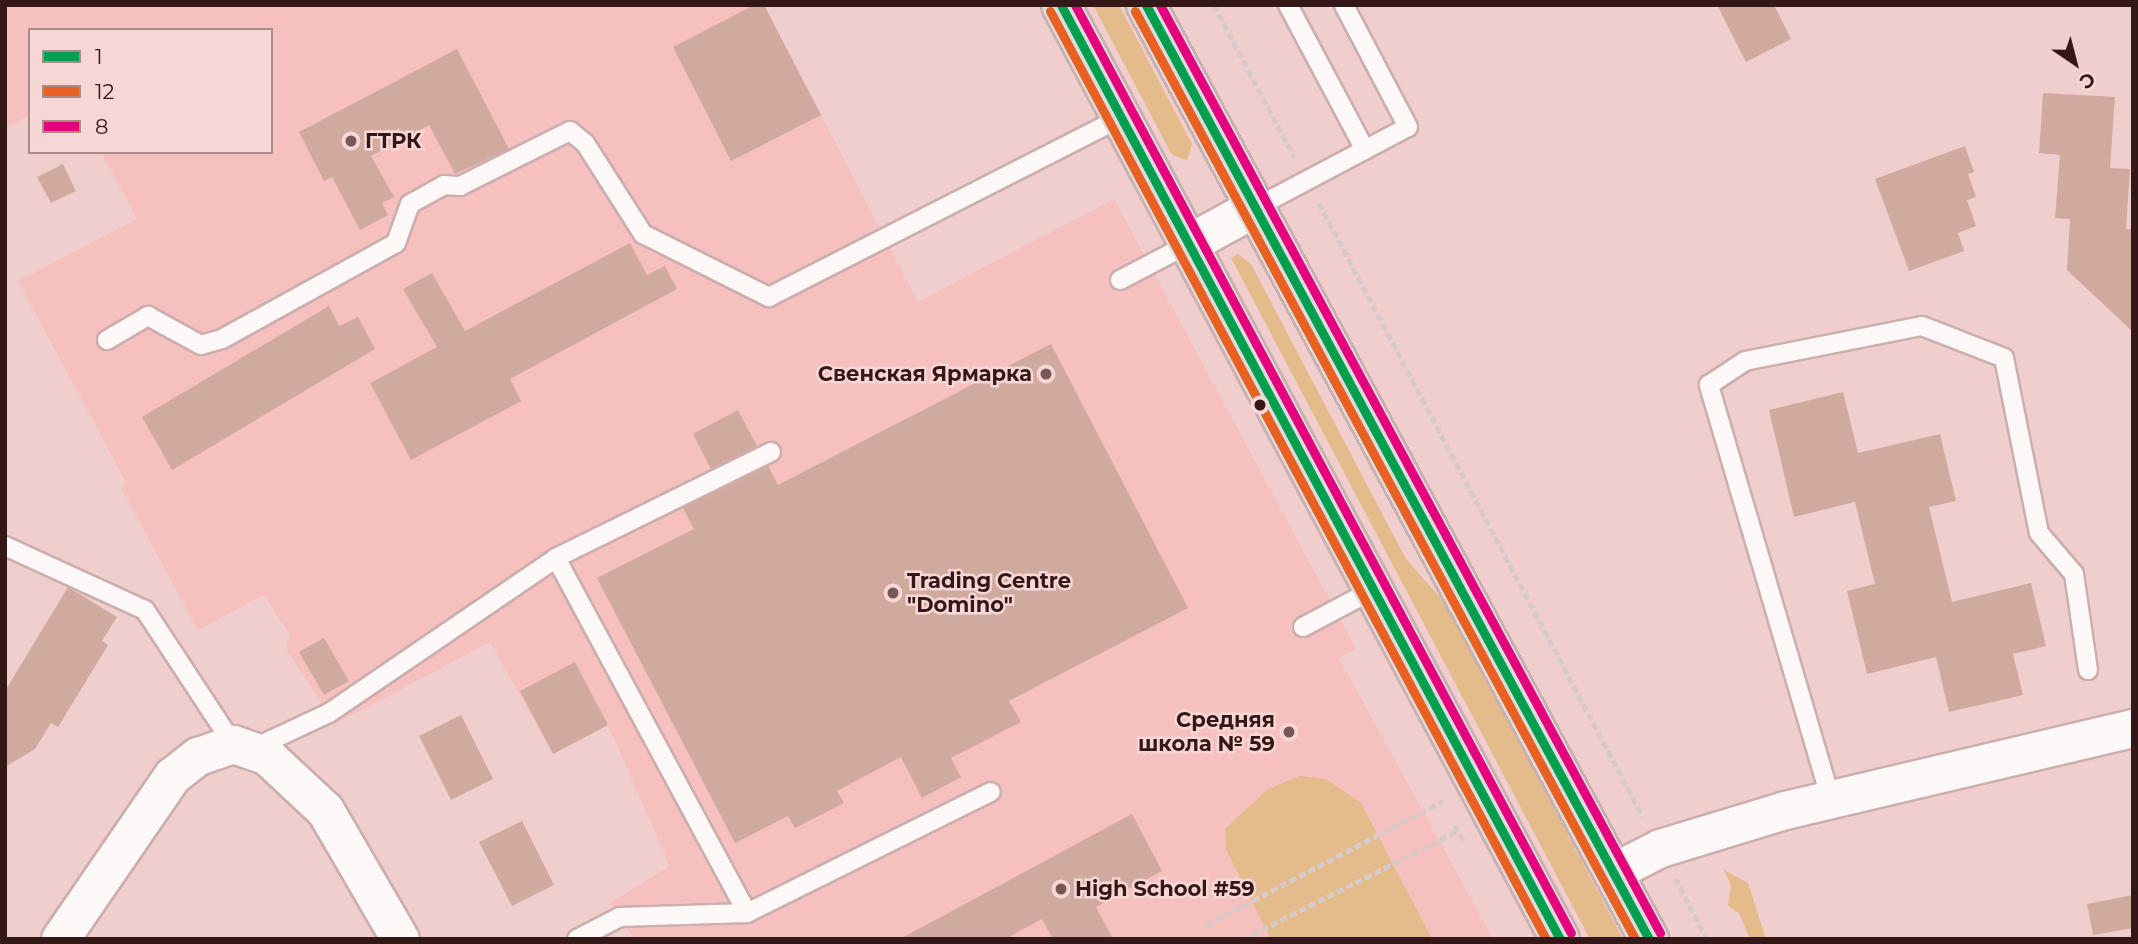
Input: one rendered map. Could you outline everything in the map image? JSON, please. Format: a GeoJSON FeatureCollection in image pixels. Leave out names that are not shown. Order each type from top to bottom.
{"type":"FeatureCollection","features":[{"type":"Feature","properties":{"kind":"main road"},"geometry":{"type":"LineString","coordinates":[[1061,5],[1560,939]]}},
{"type":"Feature","properties":{"kind":"main road"},"geometry":{"type":"LineString","coordinates":[[1146,5],[1253,209],[1648,939]]}},
{"type":"Feature","properties":{"kind":"main road"},"geometry":{"type":"LineString","coordinates":[[1187,244],[1253,209]]}},
{"type":"Feature","properties":{"kind":"street"},"geometry":{"type":"LineString","coordinates":[[1613,872],[1660,848],[1831,800],[2133,728]]}},
{"type":"Feature","properties":{"kind":"street"},"geometry":{"type":"LineString","coordinates":[[60,939],[172,776],[198,756],[242,746],[267,756],[325,810],[401,939]]}},
{"type":"Feature","properties":{"kind":"lane"},"geometry":{"type":"LineString","coordinates":[[1288,5],[1365,150]]}},
{"type":"Feature","properties":{"kind":"lane"},"geometry":{"type":"LineString","coordinates":[[1253,209],[1408,127],[1344,5]]}},
{"type":"Feature","properties":{"kind":"lane"},"geometry":{"type":"LineString","coordinates":[[107,340],[148,316],[201,345],[222,339],[396,243],[410,204],[444,185],[460,186],[570,131],[585,143],[643,234],[769,297],[1121,118]]}},
{"type":"Feature","properties":{"kind":"lane"},"geometry":{"type":"LineString","coordinates":[[1120,280],[1187,244]]}},
{"type":"Feature","properties":{"kind":"lane"},"geometry":{"type":"LineString","coordinates":[[1831,800],[1709,385],[1745,361],[1922,326],[2004,358],[2039,533],[2074,575],[2088,670]]}},
{"type":"Feature","properties":{"kind":"lane"},"geometry":{"type":"LineString","coordinates":[[5,546],[145,610],[242,746],[329,713],[556,558],[771,452]]}},
{"type":"Feature","properties":{"kind":"lane"},"geometry":{"type":"LineString","coordinates":[[556,558],[747,913]]}},
{"type":"Feature","properties":{"kind":"lane"},"geometry":{"type":"LineString","coordinates":[[1303,627],[1373,590]]}},
{"type":"Feature","properties":{"kind":"lane"},"geometry":{"type":"LineString","coordinates":[[577,939],[620,917],[747,913],[991,792]]}},
{"type":"Feature","properties":{"kind":"path"},"geometry":{"type":"LineString","coordinates":[[1214,5],[1707,939]]}},
{"type":"Feature","properties":{"kind":"path"},"geometry":{"type":"LineString","coordinates":[[1206,925],[1443,801]]}},
{"type":"Feature","properties":{"kind":"path"},"geometry":{"type":"LineString","coordinates":[[1243,939],[1458,831]]}},
{"type":"Feature","properties":{"kind":"shaded area"},"geometry":{"type":"Polygon","coordinates":[[[5,5],[764,5],[918,302],[1114,199],[1356,649],[1339,658],[1493,939],[634,939],[610,903],[670,866],[608,725],[553,754],[490,642],[335,724],[286,649],[290,635],[264,595],[198,630],[121,488],[127,484],[18,281],[137,219],[102,154],[273,154],[273,28],[28,28],[28,116],[5,128],[5,5]]]}},
{"type":"Feature","properties":{"kind":"shaded area"},"geometry":{"type":"Polygon","coordinates":[[[1093,5],[1119,5],[1192,144],[1187,160],[1172,155],[1093,5]]]}},
{"type":"Feature","properties":{"kind":"shaded area"},"geometry":{"type":"Polygon","coordinates":[[[1238,254],[1251,264],[1406,559],[1446,604],[1623,939],[1590,939],[1231,258],[1238,254]]]}},
{"type":"Feature","properties":{"kind":"shaded area"},"geometry":{"type":"Polygon","coordinates":[[[1300,776],[1326,779],[1361,803],[1432,939],[1271,939],[1226,849],[1225,829],[1268,789],[1300,776]]]}},
{"type":"Feature","properties":{"kind":"shaded area"},"geometry":{"type":"Polygon","coordinates":[[[1724,870],[1748,883],[1766,939],[1750,939],[1739,913],[1728,906],[1731,885],[1724,870]]]}},
{"type":"Feature","properties":{"kind":"building"},"geometry":{"type":"Polygon","coordinates":[[[754,5],[764,5],[821,115],[731,161],[673,47],[754,5]]]}},
{"type":"Feature","properties":{"kind":"building"},"geometry":{"type":"Polygon","coordinates":[[[1717,5],[1774,5],[1791,39],[1746,62],[1717,5]]]}},
{"type":"Feature","properties":{"kind":"building","name":"ГТРК"},"geometry":{"type":"Polygon","coordinates":[[[457,49],[509,149],[455,174],[429,125],[371,156],[394,197],[382,203],[388,215],[360,230],[332,177],[324,181],[299,132],[457,49]]]}},
{"type":"Feature","properties":{"kind":"building"},"geometry":{"type":"Polygon","coordinates":[[[2043,93],[2115,97],[2110,168],[2130,169],[2126,229],[2133,229],[2133,332],[2067,270],[2070,219],[2055,218],[2060,155],[2039,153],[2043,93]]]}},
{"type":"Feature","properties":{"kind":"building"},"geometry":{"type":"Polygon","coordinates":[[[1965,146],[1974,172],[1968,174],[1976,197],[1967,200],[1976,226],[1958,233],[1964,251],[1909,271],[1875,179],[1965,146]]]}},
{"type":"Feature","properties":{"kind":"building"},"geometry":{"type":"Polygon","coordinates":[[[63,164],[76,191],[51,203],[37,177],[63,164]]]}},
{"type":"Feature","properties":{"kind":"building"},"geometry":{"type":"Polygon","coordinates":[[[630,243],[647,275],[665,266],[677,289],[510,379],[521,401],[411,460],[370,383],[437,347],[403,289],[432,273],[465,331],[630,243]]]}},
{"type":"Feature","properties":{"kind":"building"},"geometry":{"type":"Polygon","coordinates":[[[329,306],[339,326],[358,317],[375,349],[172,470],[142,417],[329,306]]]}},
{"type":"Feature","properties":{"kind":"building","name":"Trading Centre \"Domino\""},"geometry":{"type":"Polygon","coordinates":[[[1051,344],[1188,608],[1009,701],[1021,722],[951,758],[961,777],[922,798],[901,757],[837,791],[844,803],[795,828],[788,816],[735,843],[597,578],[694,529],[683,508],[768,466],[778,485],[1051,344]]]}},
{"type":"Feature","properties":{"kind":"building"},"geometry":{"type":"Polygon","coordinates":[[[1843,392],[1858,453],[1940,434],[1956,501],[1929,507],[1952,602],[2031,583],[2046,646],[2013,654],[2023,695],[1949,712],[1936,657],[1867,674],[1847,591],[1875,584],[1855,502],[1794,517],[1769,410],[1843,392]]]}},
{"type":"Feature","properties":{"kind":"building"},"geometry":{"type":"Polygon","coordinates":[[[738,410],[757,446],[711,469],[693,434],[738,410]]]}},
{"type":"Feature","properties":{"kind":"building"},"geometry":{"type":"Polygon","coordinates":[[[68,587],[117,617],[102,641],[108,645],[58,727],[51,723],[35,749],[5,767],[5,691],[68,587]]]}},
{"type":"Feature","properties":{"kind":"building"},"geometry":{"type":"Polygon","coordinates":[[[324,638],[349,681],[324,695],[299,652],[324,638]]]}},
{"type":"Feature","properties":{"kind":"building"},"geometry":{"type":"Polygon","coordinates":[[[575,662],[608,725],[553,754],[520,691],[575,662]]]}},
{"type":"Feature","properties":{"kind":"building"},"geometry":{"type":"Polygon","coordinates":[[[461,715],[493,779],[451,800],[419,736],[461,715]]]}},
{"type":"Feature","properties":{"kind":"building","name":"High School #59"},"geometry":{"type":"Polygon","coordinates":[[[1132,814],[1162,871],[1096,907],[1113,939],[1053,939],[1042,919],[1005,939],[900,939],[1132,814]]]}},
{"type":"Feature","properties":{"kind":"building"},"geometry":{"type":"Polygon","coordinates":[[[522,821],[554,885],[512,906],[479,842],[522,821]]]}},
{"type":"Feature","properties":{"kind":"building"},"geometry":{"type":"Polygon","coordinates":[[[2133,895],[2133,928],[2093,935],[2087,904],[2133,895]]]}},
{"type":"Feature","properties":{"kind":"transit line","name":"1"},"geometry":{"type":"LineString","coordinates":[[1061,5],[1560,939]]}},
{"type":"Feature","properties":{"kind":"transit line","name":"8"},"geometry":{"type":"LineString","coordinates":[[1075,5],[1571,933]]}},
{"type":"Feature","properties":{"kind":"transit line","name":"1"},"geometry":{"type":"LineString","coordinates":[[1146,5],[1649,939]]}},
{"type":"Feature","properties":{"kind":"transit line","name":"8"},"geometry":{"type":"LineString","coordinates":[[1160,5],[1660,933]]}},
{"type":"Feature","properties":{"kind":"transit line","name":"12"},"geometry":{"type":"LineString","coordinates":[[1050,11],[1546,939]]}},
{"type":"Feature","properties":{"kind":"transit line","name":"12"},"geometry":{"type":"LineString","coordinates":[[1135,11],[1635,939]]}},
{"type":"Feature","properties":{"kind":"place","name":"ГТРК"},"geometry":{"type":"Point","coordinates":[351,141]}},
{"type":"Feature","properties":{"kind":"place","name":"Свенская Ярмарка"},"geometry":{"type":"Point","coordinates":[1046,374]}},
{"type":"Feature","properties":{"kind":"place","name":"Trading Centre \"Domino\""},"geometry":{"type":"Point","coordinates":[893,593]}},
{"type":"Feature","properties":{"kind":"place","name":"Средняя школа № 59"},"geometry":{"type":"Point","coordinates":[1289,732]}},
{"type":"Feature","properties":{"kind":"place","name":"High School #59"},"geometry":{"type":"Point","coordinates":[1061,889]}}]}
